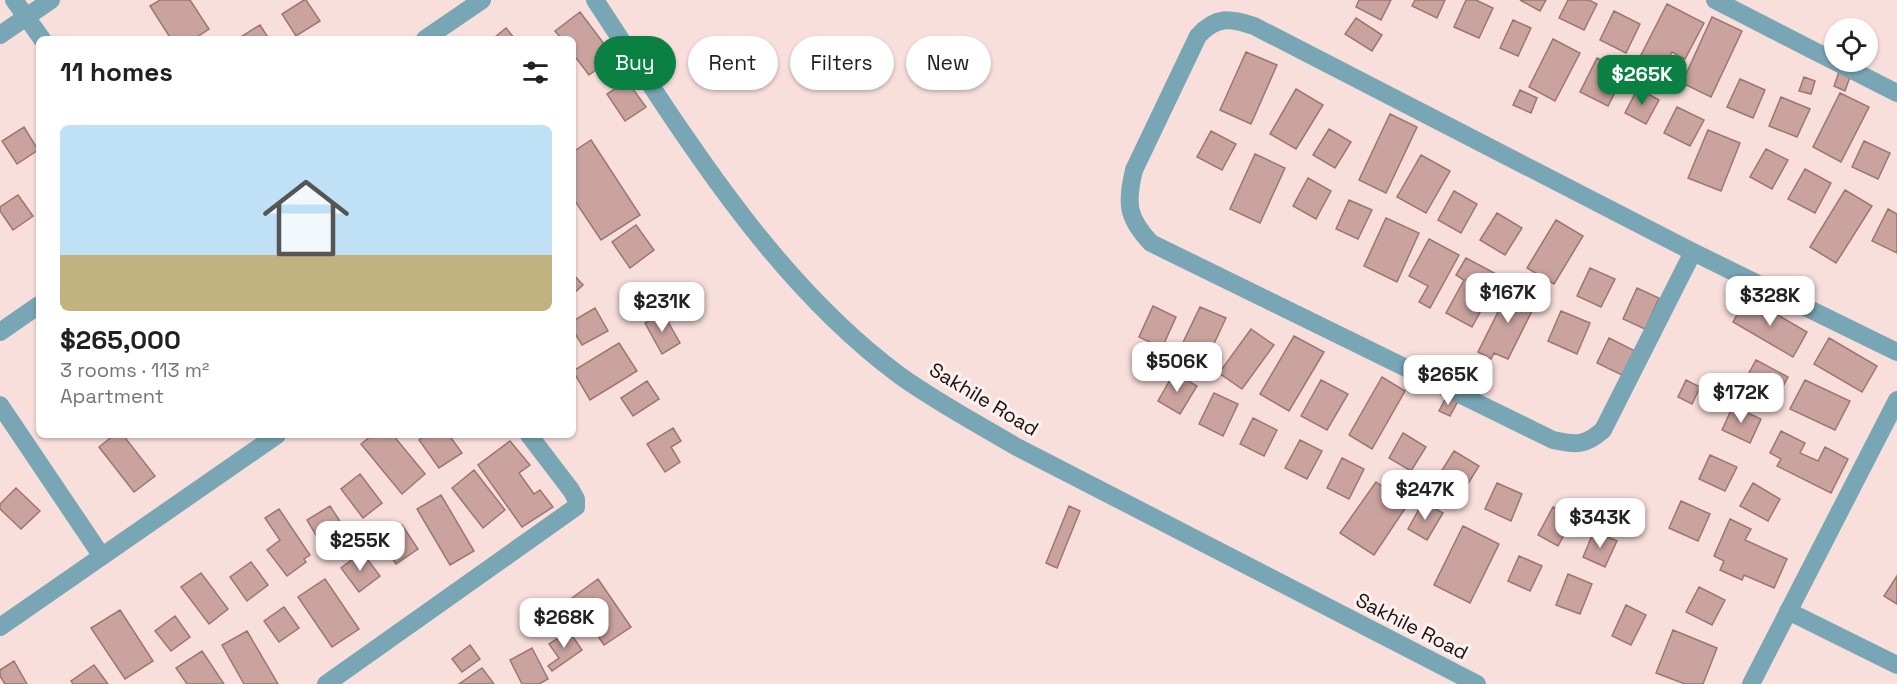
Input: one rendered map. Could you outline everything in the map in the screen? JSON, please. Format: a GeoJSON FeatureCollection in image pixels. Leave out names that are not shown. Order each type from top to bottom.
{"type":"FeatureCollection","features":[{"type":"Feature","properties":{"kind":"street"},"geometry":{"type":"LineString","coordinates":[[14,0],[40,36]]}},
{"type":"Feature","properties":{"kind":"street"},"geometry":{"type":"LineString","coordinates":[[0,35],[51,0]]}},
{"type":"Feature","properties":{"kind":"street"},"geometry":{"type":"LineString","coordinates":[[429,36],[482,0]]}},
{"type":"Feature","properties":{"kind":"street","name":"Sakhile Road"},"geometry":{"type":"LineString","coordinates":[[595,0],[700,159],[789,272],[853,336],[899,374],[953,410],[1015,446],[1477,684]]}},
{"type":"Feature","properties":{"kind":"street"},"geometry":{"type":"LineString","coordinates":[[1715,0],[1824,55]]}},
{"type":"Feature","properties":{"kind":"street"},"geometry":{"type":"LineString","coordinates":[[1693,252],[1604,430],[1592,440],[1580,444],[1567,443],[1553,440],[1151,243],[1136,227],[1129,207],[1129,189],[1134,170],[1198,36],[1208,25],[1220,20],[1238,21],[1254,26],[1693,252],[1897,352]]}},
{"type":"Feature","properties":{"kind":"street"},"geometry":{"type":"LineString","coordinates":[[1856,72],[1897,93]]}},
{"type":"Feature","properties":{"kind":"street"},"geometry":{"type":"LineString","coordinates":[[0,332],[36,307]]}},
{"type":"Feature","properties":{"kind":"street"},"geometry":{"type":"LineString","coordinates":[[1750,684],[1897,400]]}},
{"type":"Feature","properties":{"kind":"street"},"geometry":{"type":"LineString","coordinates":[[0,405],[101,555]]}},
{"type":"Feature","properties":{"kind":"street"},"geometry":{"type":"LineString","coordinates":[[0,627],[273,438]]}},
{"type":"Feature","properties":{"kind":"street"},"geometry":{"type":"LineString","coordinates":[[326,684],[576,507],[576,499],[571,490],[531,438]]}},
{"type":"Feature","properties":{"kind":"street"},"geometry":{"type":"LineString","coordinates":[[1788,612],[1897,665]]}},
{"type":"Feature","properties":{"kind":"building"},"geometry":{"type":"Polygon","coordinates":[[[160,0],[190,0],[209,29],[198,36],[169,36],[150,6],[160,0]]]}},
{"type":"Feature","properties":{"kind":"building"},"geometry":{"type":"Polygon","coordinates":[[[304,0],[320,21],[296,36],[282,14],[304,0]]]}},
{"type":"Feature","properties":{"kind":"building"},"geometry":{"type":"Polygon","coordinates":[[[1359,0],[1391,0],[1381,20],[1356,7],[1359,0]]]}},
{"type":"Feature","properties":{"kind":"building"},"geometry":{"type":"Polygon","coordinates":[[[1415,0],[1445,0],[1437,18],[1412,6],[1415,0]]]}},
{"type":"Feature","properties":{"kind":"building"},"geometry":{"type":"Polygon","coordinates":[[[1466,0],[1476,0],[1493,8],[1479,38],[1454,27],[1466,0]]]}},
{"type":"Feature","properties":{"kind":"building"},"geometry":{"type":"Polygon","coordinates":[[[1520,0],[1546,0],[1540,11],[1520,0]]]}},
{"type":"Feature","properties":{"kind":"building"},"geometry":{"type":"Polygon","coordinates":[[[1568,0],[1589,0],[1597,4],[1584,30],[1559,18],[1568,0]]]}},
{"type":"Feature","properties":{"kind":"building"},"geometry":{"type":"Polygon","coordinates":[[[1667,4],[1704,23],[1685,59],[1672,52],[1663,69],[1640,57],[1667,4]]]}},
{"type":"Feature","properties":{"kind":"building"},"geometry":{"type":"Polygon","coordinates":[[[1614,11],[1640,24],[1626,53],[1600,40],[1614,11]]]}},
{"type":"Feature","properties":{"kind":"building"},"geometry":{"type":"Polygon","coordinates":[[[580,12],[598,36],[594,36],[594,71],[589,75],[576,58],[576,36],[559,36],[555,31],[580,12]]]}},
{"type":"Feature","properties":{"kind":"building"},"geometry":{"type":"Polygon","coordinates":[[[1712,17],[1742,31],[1711,97],[1682,83],[1712,17]]]}},
{"type":"Feature","properties":{"kind":"building"},"geometry":{"type":"Polygon","coordinates":[[[1356,18],[1382,35],[1372,51],[1345,34],[1356,18]]]}},
{"type":"Feature","properties":{"kind":"building"},"geometry":{"type":"Polygon","coordinates":[[[1513,20],[1531,28],[1518,56],[1500,48],[1513,20]]]}},
{"type":"Feature","properties":{"kind":"building"},"geometry":{"type":"Polygon","coordinates":[[[260,25],[267,36],[242,36],[260,25]]]}},
{"type":"Feature","properties":{"kind":"building"},"geometry":{"type":"Polygon","coordinates":[[[506,28],[513,36],[496,36],[506,28]]]}},
{"type":"Feature","properties":{"kind":"building"},"geometry":{"type":"Polygon","coordinates":[[[1553,39],[1580,53],[1555,101],[1529,87],[1553,39]]]}},
{"type":"Feature","properties":{"kind":"building"},"geometry":{"type":"Polygon","coordinates":[[[1246,52],[1277,65],[1251,124],[1220,110],[1246,52]]]}},
{"type":"Feature","properties":{"kind":"building"},"geometry":{"type":"Polygon","coordinates":[[[1597,58],[1625,73],[1608,106],[1580,92],[1597,58]]]}},
{"type":"Feature","properties":{"kind":"building"},"geometry":{"type":"Polygon","coordinates":[[[1839,72],[1851,74],[1845,91],[1834,86],[1839,72]]]}},
{"type":"Feature","properties":{"kind":"building"},"geometry":{"type":"Polygon","coordinates":[[[1804,77],[1815,81],[1811,94],[1799,91],[1804,77]]]}},
{"type":"Feature","properties":{"kind":"building"},"geometry":{"type":"Polygon","coordinates":[[[1740,79],[1765,90],[1753,118],[1727,107],[1740,79]]]}},
{"type":"Feature","properties":{"kind":"building"},"geometry":{"type":"Polygon","coordinates":[[[1638,88],[1659,100],[1646,124],[1625,113],[1638,88]]]}},
{"type":"Feature","properties":{"kind":"building"},"geometry":{"type":"Polygon","coordinates":[[[1296,89],[1323,105],[1296,149],[1270,134],[1296,89]]]}},
{"type":"Feature","properties":{"kind":"building"},"geometry":{"type":"Polygon","coordinates":[[[613,90],[634,90],[646,107],[625,121],[607,94],[613,90]]]}},
{"type":"Feature","properties":{"kind":"building"},"geometry":{"type":"Polygon","coordinates":[[[1520,90],[1537,98],[1531,113],[1513,105],[1520,90]]]}},
{"type":"Feature","properties":{"kind":"building"},"geometry":{"type":"Polygon","coordinates":[[[1840,93],[1869,107],[1841,162],[1813,147],[1840,93]]]}},
{"type":"Feature","properties":{"kind":"building"},"geometry":{"type":"Polygon","coordinates":[[[1781,97],[1810,109],[1797,137],[1769,126],[1781,97]]]}},
{"type":"Feature","properties":{"kind":"building"},"geometry":{"type":"Polygon","coordinates":[[[1677,107],[1704,120],[1690,146],[1664,133],[1677,107]]]}},
{"type":"Feature","properties":{"kind":"building"},"geometry":{"type":"Polygon","coordinates":[[[1390,114],[1417,127],[1386,193],[1359,180],[1390,114]]]}},
{"type":"Feature","properties":{"kind":"building"},"geometry":{"type":"Polygon","coordinates":[[[24,127],[36,147],[36,151],[17,164],[2,141],[24,127]]]}},
{"type":"Feature","properties":{"kind":"building"},"geometry":{"type":"Polygon","coordinates":[[[1329,129],[1351,142],[1335,168],[1313,155],[1329,129]]]}},
{"type":"Feature","properties":{"kind":"building"},"geometry":{"type":"Polygon","coordinates":[[[1708,130],[1740,143],[1721,191],[1688,178],[1708,130]]]}},
{"type":"Feature","properties":{"kind":"building"},"geometry":{"type":"Polygon","coordinates":[[[1211,131],[1236,144],[1222,170],[1197,157],[1211,131]]]}},
{"type":"Feature","properties":{"kind":"building"},"geometry":{"type":"Polygon","coordinates":[[[591,140],[640,215],[601,240],[576,202],[576,150],[591,140]]]}},
{"type":"Feature","properties":{"kind":"building"},"geometry":{"type":"Polygon","coordinates":[[[1864,141],[1890,153],[1878,179],[1852,167],[1864,141]]]}},
{"type":"Feature","properties":{"kind":"building"},"geometry":{"type":"Polygon","coordinates":[[[1766,149],[1788,160],[1772,189],[1750,177],[1766,149]]]}},
{"type":"Feature","properties":{"kind":"building"},"geometry":{"type":"Polygon","coordinates":[[[1255,154],[1285,168],[1260,223],[1230,209],[1255,154]]]}},
{"type":"Feature","properties":{"kind":"building"},"geometry":{"type":"Polygon","coordinates":[[[1421,155],[1450,171],[1426,213],[1397,197],[1421,155]]]}},
{"type":"Feature","properties":{"kind":"building"},"geometry":{"type":"Polygon","coordinates":[[[1805,169],[1831,183],[1815,213],[1788,199],[1805,169]]]}},
{"type":"Feature","properties":{"kind":"building"},"geometry":{"type":"Polygon","coordinates":[[[1308,178],[1331,191],[1316,219],[1293,206],[1308,178]]]}},
{"type":"Feature","properties":{"kind":"building"},"geometry":{"type":"Polygon","coordinates":[[[1845,190],[1872,206],[1836,263],[1810,247],[1845,190]]]}},
{"type":"Feature","properties":{"kind":"building"},"geometry":{"type":"Polygon","coordinates":[[[1454,191],[1477,204],[1461,233],[1438,220],[1454,191]]]}},
{"type":"Feature","properties":{"kind":"building"},"geometry":{"type":"Polygon","coordinates":[[[18,195],[33,216],[13,230],[0,211],[0,207],[18,195]]]}},
{"type":"Feature","properties":{"kind":"building"},"geometry":{"type":"Polygon","coordinates":[[[1349,200],[1372,210],[1358,239],[1336,229],[1349,200]]]}},
{"type":"Feature","properties":{"kind":"building"},"geometry":{"type":"Polygon","coordinates":[[[1888,209],[1897,214],[1897,253],[1872,241],[1888,209]]]}},
{"type":"Feature","properties":{"kind":"building"},"geometry":{"type":"Polygon","coordinates":[[[1497,213],[1522,228],[1505,255],[1480,240],[1497,213]]]}},
{"type":"Feature","properties":{"kind":"building"},"geometry":{"type":"Polygon","coordinates":[[[1386,218],[1419,233],[1397,282],[1364,266],[1386,218]]]}},
{"type":"Feature","properties":{"kind":"building"},"geometry":{"type":"Polygon","coordinates":[[[1556,220],[1583,236],[1554,284],[1527,268],[1556,220]]]}},
{"type":"Feature","properties":{"kind":"building"},"geometry":{"type":"Polygon","coordinates":[[[636,225],[654,250],[630,268],[612,242],[636,225]]]}},
{"type":"Feature","properties":{"kind":"building"},"geometry":{"type":"Polygon","coordinates":[[[1429,239],[1459,255],[1430,308],[1419,302],[1428,286],[1409,276],[1429,239]]]}},
{"type":"Feature","properties":{"kind":"building"},"geometry":{"type":"Polygon","coordinates":[[[1466,258],[1500,276],[1472,327],[1446,313],[1464,280],[1456,275],[1466,258]]]}},
{"type":"Feature","properties":{"kind":"building"},"geometry":{"type":"Polygon","coordinates":[[[1590,268],[1615,279],[1601,307],[1577,296],[1590,268]]]}},
{"type":"Feature","properties":{"kind":"building"},"geometry":{"type":"Polygon","coordinates":[[[576,277],[583,285],[576,291],[576,277]]]}},
{"type":"Feature","properties":{"kind":"building"},"geometry":{"type":"Polygon","coordinates":[[[1511,286],[1538,299],[1508,359],[1494,353],[1491,359],[1478,352],[1511,286]]]}},
{"type":"Feature","properties":{"kind":"building"},"geometry":{"type":"Polygon","coordinates":[[[1637,288],[1659,298],[1645,329],[1623,319],[1637,288]]]}},
{"type":"Feature","properties":{"kind":"building"},"geometry":{"type":"Polygon","coordinates":[[[1747,297],[1807,332],[1793,357],[1733,322],[1747,297]]]}},
{"type":"Feature","properties":{"kind":"building"},"geometry":{"type":"Polygon","coordinates":[[[1153,306],[1176,317],[1162,348],[1139,337],[1153,306]]]}},
{"type":"Feature","properties":{"kind":"building"},"geometry":{"type":"Polygon","coordinates":[[[1200,307],[1226,318],[1203,367],[1177,355],[1200,307]]]}},
{"type":"Feature","properties":{"kind":"building"},"geometry":{"type":"Polygon","coordinates":[[[595,308],[608,331],[582,345],[576,335],[576,319],[595,308]]]}},
{"type":"Feature","properties":{"kind":"building"},"geometry":{"type":"Polygon","coordinates":[[[1561,311],[1590,323],[1577,354],[1548,341],[1561,311]]]}},
{"type":"Feature","properties":{"kind":"building"},"geometry":{"type":"Polygon","coordinates":[[[663,313],[680,343],[662,354],[645,323],[663,313]]]}},
{"type":"Feature","properties":{"kind":"building"},"geometry":{"type":"Polygon","coordinates":[[[1251,329],[1274,345],[1242,389],[1219,373],[1251,329]]]}},
{"type":"Feature","properties":{"kind":"building"},"geometry":{"type":"Polygon","coordinates":[[[1294,336],[1324,352],[1289,411],[1260,394],[1294,336]]]}},
{"type":"Feature","properties":{"kind":"building"},"geometry":{"type":"Polygon","coordinates":[[[1609,338],[1635,351],[1624,376],[1597,363],[1609,338]]]}},
{"type":"Feature","properties":{"kind":"building"},"geometry":{"type":"Polygon","coordinates":[[[1829,338],[1877,366],[1862,392],[1814,364],[1829,338]]]}},
{"type":"Feature","properties":{"kind":"building"},"geometry":{"type":"Polygon","coordinates":[[[619,343],[637,371],[590,400],[576,376],[576,369],[619,343]]]}},
{"type":"Feature","properties":{"kind":"building"},"geometry":{"type":"Polygon","coordinates":[[[1756,360],[1788,377],[1775,401],[1743,384],[1756,360]]]}},
{"type":"Feature","properties":{"kind":"building"},"geometry":{"type":"Polygon","coordinates":[[[1174,373],[1197,386],[1180,414],[1158,401],[1174,373]]]}},
{"type":"Feature","properties":{"kind":"building"},"geometry":{"type":"Polygon","coordinates":[[[1382,377],[1405,391],[1372,449],[1349,435],[1382,377]]]}},
{"type":"Feature","properties":{"kind":"building"},"geometry":{"type":"Polygon","coordinates":[[[1321,380],[1348,394],[1327,430],[1301,416],[1321,380]]]}},
{"type":"Feature","properties":{"kind":"building"},"geometry":{"type":"Polygon","coordinates":[[[1686,380],[1700,387],[1692,404],[1678,397],[1686,380]]]}},
{"type":"Feature","properties":{"kind":"building"},"geometry":{"type":"Polygon","coordinates":[[[1805,380],[1850,401],[1835,430],[1790,409],[1805,380]]]}},
{"type":"Feature","properties":{"kind":"building"},"geometry":{"type":"Polygon","coordinates":[[[647,381],[659,399],[633,416],[621,398],[647,381]]]}},
{"type":"Feature","properties":{"kind":"building"},"geometry":{"type":"Polygon","coordinates":[[[1214,393],[1238,404],[1223,436],[1199,424],[1214,393]]]}},
{"type":"Feature","properties":{"kind":"building"},"geometry":{"type":"Polygon","coordinates":[[[1447,396],[1458,401],[1450,416],[1439,411],[1447,396]]]}},
{"type":"Feature","properties":{"kind":"building"},"geometry":{"type":"Polygon","coordinates":[[[1733,406],[1761,419],[1750,443],[1722,430],[1733,406]]]}},
{"type":"Feature","properties":{"kind":"building"},"geometry":{"type":"Polygon","coordinates":[[[1253,418],[1277,430],[1264,456],[1240,444],[1253,418]]]}},
{"type":"Feature","properties":{"kind":"building"},"geometry":{"type":"Polygon","coordinates":[[[673,428],[681,441],[671,447],[680,462],[665,472],[647,444],[673,428]]]}},
{"type":"Feature","properties":{"kind":"building"},"geometry":{"type":"Polygon","coordinates":[[[1781,431],[1805,443],[1800,453],[1818,461],[1825,447],[1848,459],[1831,493],[1777,466],[1781,459],[1770,453],[1781,431]]]}},
{"type":"Feature","properties":{"kind":"building"},"geometry":{"type":"Polygon","coordinates":[[[1403,433],[1426,447],[1411,471],[1389,458],[1403,433]]]}},
{"type":"Feature","properties":{"kind":"building"},"geometry":{"type":"Polygon","coordinates":[[[110,438],[125,438],[155,476],[134,492],[99,447],[110,438]]]}},
{"type":"Feature","properties":{"kind":"building"},"geometry":{"type":"Polygon","coordinates":[[[368,438],[395,438],[425,474],[402,494],[361,444],[368,438]]]}},
{"type":"Feature","properties":{"kind":"building"},"geometry":{"type":"Polygon","coordinates":[[[422,438],[451,438],[462,453],[439,468],[419,440],[422,438]]]}},
{"type":"Feature","properties":{"kind":"building"},"geometry":{"type":"Polygon","coordinates":[[[1300,440],[1322,451],[1307,479],[1285,468],[1300,440]]]}},
{"type":"Feature","properties":{"kind":"building"},"geometry":{"type":"Polygon","coordinates":[[[510,441],[530,465],[519,473],[534,494],[540,490],[553,507],[522,527],[478,465],[510,441]]]}},
{"type":"Feature","properties":{"kind":"building"},"geometry":{"type":"Polygon","coordinates":[[[1454,451],[1479,466],[1459,498],[1434,483],[1454,451]]]}},
{"type":"Feature","properties":{"kind":"building"},"geometry":{"type":"Polygon","coordinates":[[[1710,455],[1737,467],[1725,491],[1699,479],[1710,455]]]}},
{"type":"Feature","properties":{"kind":"building"},"geometry":{"type":"Polygon","coordinates":[[[1342,458],[1364,469],[1349,499],[1327,488],[1342,458]]]}},
{"type":"Feature","properties":{"kind":"building"},"geometry":{"type":"Polygon","coordinates":[[[474,470],[505,510],[483,528],[452,488],[474,470]]]}},
{"type":"Feature","properties":{"kind":"building"},"geometry":{"type":"Polygon","coordinates":[[[360,474],[382,503],[363,518],[341,489],[360,474]]]}},
{"type":"Feature","properties":{"kind":"building"},"geometry":{"type":"Polygon","coordinates":[[[1376,482],[1408,504],[1374,555],[1340,533],[1376,482]]]}},
{"type":"Feature","properties":{"kind":"building"},"geometry":{"type":"Polygon","coordinates":[[[1497,483],[1522,494],[1511,521],[1485,509],[1497,483]]]}},
{"type":"Feature","properties":{"kind":"building"},"geometry":{"type":"Polygon","coordinates":[[[1753,483],[1780,499],[1768,521],[1740,506],[1753,483]]]}},
{"type":"Feature","properties":{"kind":"building"},"geometry":{"type":"Polygon","coordinates":[[[16,488],[40,511],[21,529],[0,509],[0,504],[16,488]]]}},
{"type":"Feature","properties":{"kind":"building"},"geometry":{"type":"Polygon","coordinates":[[[441,495],[474,551],[450,565],[417,509],[441,495]]]}},
{"type":"Feature","properties":{"kind":"building"},"geometry":{"type":"Polygon","coordinates":[[[1681,501],[1710,514],[1698,541],[1669,528],[1681,501]]]}},
{"type":"Feature","properties":{"kind":"building"},"geometry":{"type":"Polygon","coordinates":[[[1423,502],[1443,513],[1427,540],[1408,529],[1423,502]]]}},
{"type":"Feature","properties":{"kind":"building"},"geometry":{"type":"Polygon","coordinates":[[[330,506],[347,532],[323,547],[307,520],[330,506]]]}},
{"type":"Feature","properties":{"kind":"building"},"geometry":{"type":"Polygon","coordinates":[[[1069,506],[1080,511],[1057,568],[1046,563],[1069,506]]]}},
{"type":"Feature","properties":{"kind":"building"},"geometry":{"type":"Polygon","coordinates":[[[1553,507],[1573,518],[1558,546],[1538,535],[1553,507]]]}},
{"type":"Feature","properties":{"kind":"building"},"geometry":{"type":"Polygon","coordinates":[[[279,509],[310,555],[304,559],[306,562],[287,576],[267,550],[280,540],[265,518],[279,509]]]}},
{"type":"Feature","properties":{"kind":"building"},"geometry":{"type":"Polygon","coordinates":[[[1730,519],[1751,529],[1745,540],[1787,559],[1774,588],[1744,575],[1742,580],[1720,570],[1724,561],[1714,556],[1730,519]]]}},
{"type":"Feature","properties":{"kind":"building"},"geometry":{"type":"Polygon","coordinates":[[[402,525],[418,549],[396,564],[380,540],[402,525]]]}},
{"type":"Feature","properties":{"kind":"building"},"geometry":{"type":"Polygon","coordinates":[[[1463,526],[1499,544],[1470,603],[1434,585],[1463,526]]]}},
{"type":"Feature","properties":{"kind":"building"},"geometry":{"type":"Polygon","coordinates":[[[1594,531],[1617,541],[1605,567],[1583,557],[1594,531]]]}},
{"type":"Feature","properties":{"kind":"building"},"geometry":{"type":"Polygon","coordinates":[[[362,552],[380,576],[359,592],[341,568],[362,552]]]}},
{"type":"Feature","properties":{"kind":"building"},"geometry":{"type":"Polygon","coordinates":[[[1519,556],[1542,566],[1530,591],[1508,581],[1519,556]]]}},
{"type":"Feature","properties":{"kind":"building"},"geometry":{"type":"Polygon","coordinates":[[[251,562],[268,585],[247,601],[230,577],[251,562]]]}},
{"type":"Feature","properties":{"kind":"building"},"geometry":{"type":"Polygon","coordinates":[[[201,573],[228,609],[209,624],[181,587],[201,573]]]}},
{"type":"Feature","properties":{"kind":"building"},"geometry":{"type":"Polygon","coordinates":[[[1568,574],[1592,584],[1580,614],[1556,605],[1568,574]]]}},
{"type":"Feature","properties":{"kind":"building"},"geometry":{"type":"Polygon","coordinates":[[[1897,576],[1897,604],[1884,596],[1897,576]]]}},
{"type":"Feature","properties":{"kind":"building"},"geometry":{"type":"Polygon","coordinates":[[[325,579],[359,629],[332,647],[298,597],[325,579]]]}},
{"type":"Feature","properties":{"kind":"building"},"geometry":{"type":"Polygon","coordinates":[[[598,579],[631,627],[604,645],[572,598],[598,579]]]}},
{"type":"Feature","properties":{"kind":"building"},"geometry":{"type":"Polygon","coordinates":[[[1699,587],[1725,600],[1712,625],[1686,612],[1699,587]]]}},
{"type":"Feature","properties":{"kind":"building"},"geometry":{"type":"Polygon","coordinates":[[[1626,605],[1646,615],[1631,645],[1612,636],[1626,605]]]}},
{"type":"Feature","properties":{"kind":"building"},"geometry":{"type":"Polygon","coordinates":[[[284,607],[299,628],[279,642],[264,621],[284,607]]]}},
{"type":"Feature","properties":{"kind":"building"},"geometry":{"type":"Polygon","coordinates":[[[120,610],[153,661],[125,679],[91,628],[120,610]]]}},
{"type":"Feature","properties":{"kind":"building"},"geometry":{"type":"Polygon","coordinates":[[[175,616],[190,637],[171,651],[155,631],[175,616]]]}},
{"type":"Feature","properties":{"kind":"building"},"geometry":{"type":"Polygon","coordinates":[[[1673,630],[1717,648],[1703,684],[1685,684],[1656,673],[1673,630]]]}},
{"type":"Feature","properties":{"kind":"building"},"geometry":{"type":"Polygon","coordinates":[[[247,631],[278,684],[244,684],[222,645],[247,631]]]}},
{"type":"Feature","properties":{"kind":"building"},"geometry":{"type":"Polygon","coordinates":[[[569,631],[582,650],[552,671],[548,666],[559,658],[549,644],[569,631]]]}},
{"type":"Feature","properties":{"kind":"building"},"geometry":{"type":"Polygon","coordinates":[[[470,645],[480,659],[462,672],[452,659],[470,645]]]}},
{"type":"Feature","properties":{"kind":"building"},"geometry":{"type":"Polygon","coordinates":[[[532,648],[548,679],[539,684],[522,684],[510,660],[532,648]]]}},
{"type":"Feature","properties":{"kind":"building"},"geometry":{"type":"Polygon","coordinates":[[[202,651],[224,684],[187,684],[176,668],[202,651]]]}},
{"type":"Feature","properties":{"kind":"building"},"geometry":{"type":"Polygon","coordinates":[[[14,661],[27,684],[5,684],[0,676],[0,670],[14,661]]]}},
{"type":"Feature","properties":{"kind":"building"},"geometry":{"type":"Polygon","coordinates":[[[94,665],[108,684],[73,684],[71,681],[94,665]]]}},
{"type":"Feature","properties":{"kind":"building"},"geometry":{"type":"Polygon","coordinates":[[[482,668],[494,684],[459,684],[482,668]]]}}]}
